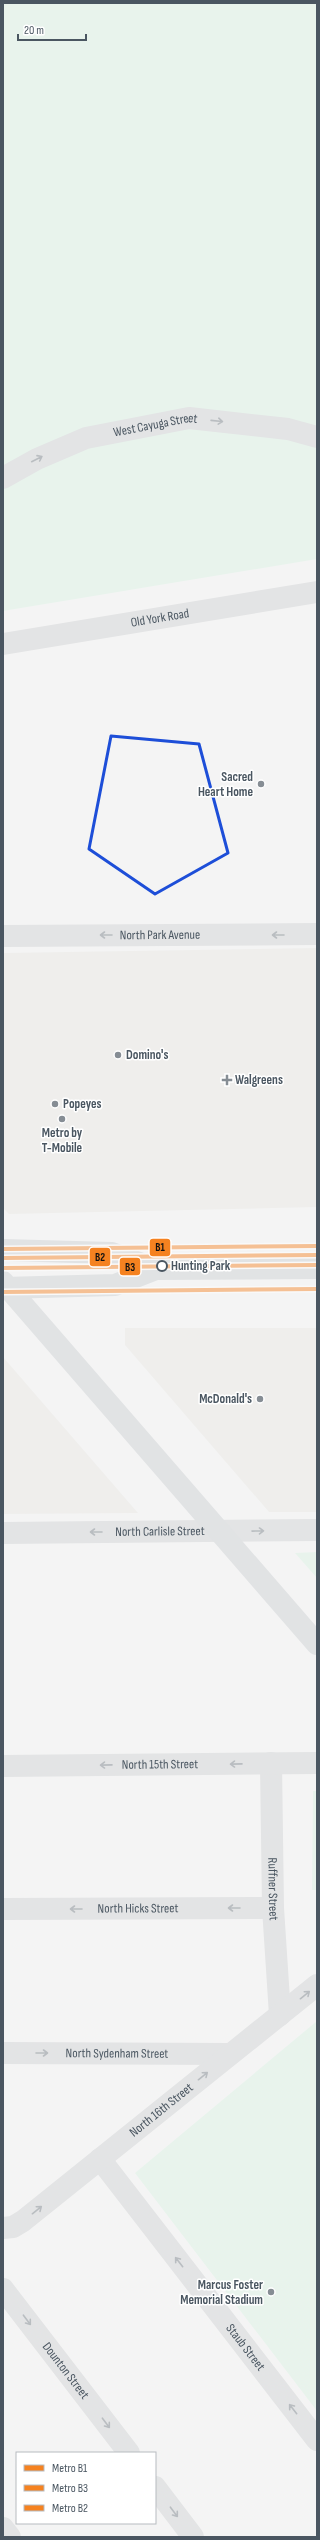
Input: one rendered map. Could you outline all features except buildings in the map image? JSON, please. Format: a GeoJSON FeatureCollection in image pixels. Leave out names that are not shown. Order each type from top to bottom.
{"type":"FeatureCollection","features":[{"type":"Feature","properties":{"kind":"main road"},"geometry":{"type":"LineString","coordinates":[[3,1250],[112,1253],[156,1269],[317,1268]]}},
{"type":"Feature","properties":{"kind":"main road"},"geometry":{"type":"LineString","coordinates":[[5,1286],[115,1285],[156,1269]]}},
{"type":"Feature","properties":{"kind":"main road"},"geometry":{"type":"LineString","coordinates":[[5,1286],[317,1644]]}},
{"type":"Feature","properties":{"kind":"street","name":"West Cayuga Street"},"geometry":{"type":"LineString","coordinates":[[3,478],[38,459],[86,438],[189,418],[288,429],[317,437]]}},
{"type":"Feature","properties":{"kind":"street","name":"Old York Road"},"geometry":{"type":"LineString","coordinates":[[3,644],[317,592]]}},
{"type":"Feature","properties":{"kind":"street","name":"North Park Avenue"},"geometry":{"type":"LineString","coordinates":[[3,936],[317,934]]}},
{"type":"Feature","properties":{"kind":"street","name":"North Carlisle Street"},"geometry":{"type":"LineString","coordinates":[[3,1533],[317,1530]]}},
{"type":"Feature","properties":{"kind":"street","name":"Ruffner Street"},"geometry":{"type":"LineString","coordinates":[[271,1763],[273,1908],[280,2015]]}},
{"type":"Feature","properties":{"kind":"street","name":"North 15th Street"},"geometry":{"type":"LineString","coordinates":[[3,1766],[317,1763]]}},
{"type":"Feature","properties":{"kind":"street","name":"North Hicks Street"},"geometry":{"type":"LineString","coordinates":[[3,1909],[273,1908]]}},
{"type":"Feature","properties":{"kind":"street","name":"North 16th Street"},"geometry":{"type":"LineString","coordinates":[[3,2228],[12,2227],[23,2221],[317,1985]]}},
{"type":"Feature","properties":{"kind":"street","name":"North Sydenham Street"},"geometry":{"type":"LineString","coordinates":[[3,2053],[230,2054]]}},
{"type":"Feature","properties":{"kind":"street","name":"Staub Street"},"geometry":{"type":"LineString","coordinates":[[100,2160],[317,2440]]}},
{"type":"Feature","properties":{"kind":"street","name":"Dounton Street"},"geometry":{"type":"LineString","coordinates":[[3,2289],[128,2452]]}},
{"type":"Feature","properties":{"kind":"street"},"geometry":{"type":"LineString","coordinates":[[156,2488],[193,2537]]}},
{"type":"Feature","properties":{"kind":"street"},"geometry":{"type":"LineString","coordinates":[[3,2528],[10,2537]]}},
{"type":"Feature","properties":{"kind":"highlighted area"},"geometry":{"type":"Polygon","coordinates":[[[111,736],[199,744],[228,853],[155,894],[89,849],[111,736]]]}},
{"type":"Feature","properties":{"kind":"shaded area"},"geometry":{"type":"Polygon","coordinates":[[[317,948],[317,1207],[9,1214],[3,1208],[3,953],[317,948]]]}},
{"type":"Feature","properties":{"kind":"shaded area"},"geometry":{"type":"Polygon","coordinates":[[[125,1328],[317,1328],[317,1512],[269,1512],[125,1345],[125,1328]]]}},
{"type":"Feature","properties":{"kind":"shaded area"},"geometry":{"type":"Polygon","coordinates":[[[3,1357],[138,1513],[3,1514],[3,1357]]]}},
{"type":"Feature","properties":{"kind":"green space"},"geometry":{"type":"Polygon","coordinates":[[[3,3],[317,3],[317,559],[3,611],[3,3]]]}},
{"type":"Feature","properties":{"kind":"green space"},"geometry":{"type":"Polygon","coordinates":[[[317,1552],[317,1578],[295,1553],[317,1552]]]}},
{"type":"Feature","properties":{"kind":"green space"},"geometry":{"type":"Polygon","coordinates":[[[313,1791],[317,1791],[317,1890],[312,1890],[313,1791]]]}},
{"type":"Feature","properties":{"kind":"green space","name":"Marcus Foster Memorial Stadium"},"geometry":{"type":"Polygon","coordinates":[[[317,2021],[317,2411],[135,2173],[317,2021]]]}},
{"type":"Feature","properties":{"kind":"metro line","name":"B1"},"geometry":{"type":"LineString","coordinates":[[3,1249],[317,1246]]}},
{"type":"Feature","properties":{"kind":"metro line","name":"B2"},"geometry":{"type":"LineString","coordinates":[[3,1258],[317,1255]]}},
{"type":"Feature","properties":{"kind":"metro line","name":"B3"},"geometry":{"type":"LineString","coordinates":[[3,1268],[317,1265]]}},
{"type":"Feature","properties":{"kind":"metro line","name":"B1"},"geometry":{"type":"LineString","coordinates":[[3,1292],[317,1289]]}},
{"type":"Feature","properties":{"kind":"place","name":"Sacred Heart Home"},"geometry":{"type":"Point","coordinates":[261,784]}},
{"type":"Feature","properties":{"kind":"place","name":"Domino's"},"geometry":{"type":"Point","coordinates":[118,1055]}},
{"type":"Feature","properties":{"kind":"place","name":"Walgreens"},"geometry":{"type":"Point","coordinates":[227,1080]}},
{"type":"Feature","properties":{"kind":"place","name":"Popeyes"},"geometry":{"type":"Point","coordinates":[55,1104]}},
{"type":"Feature","properties":{"kind":"place","name":"Metro by T-Mobile"},"geometry":{"type":"Point","coordinates":[62,1119]}},
{"type":"Feature","properties":{"kind":"place","name":"Hunting Park"},"geometry":{"type":"Point","coordinates":[162,1266]}},
{"type":"Feature","properties":{"kind":"place","name":"McDonald's"},"geometry":{"type":"Point","coordinates":[260,1399]}},
{"type":"Feature","properties":{"kind":"place","name":"Marcus Foster Memorial Stadium"},"geometry":{"type":"Point","coordinates":[271,2292]}}]}
